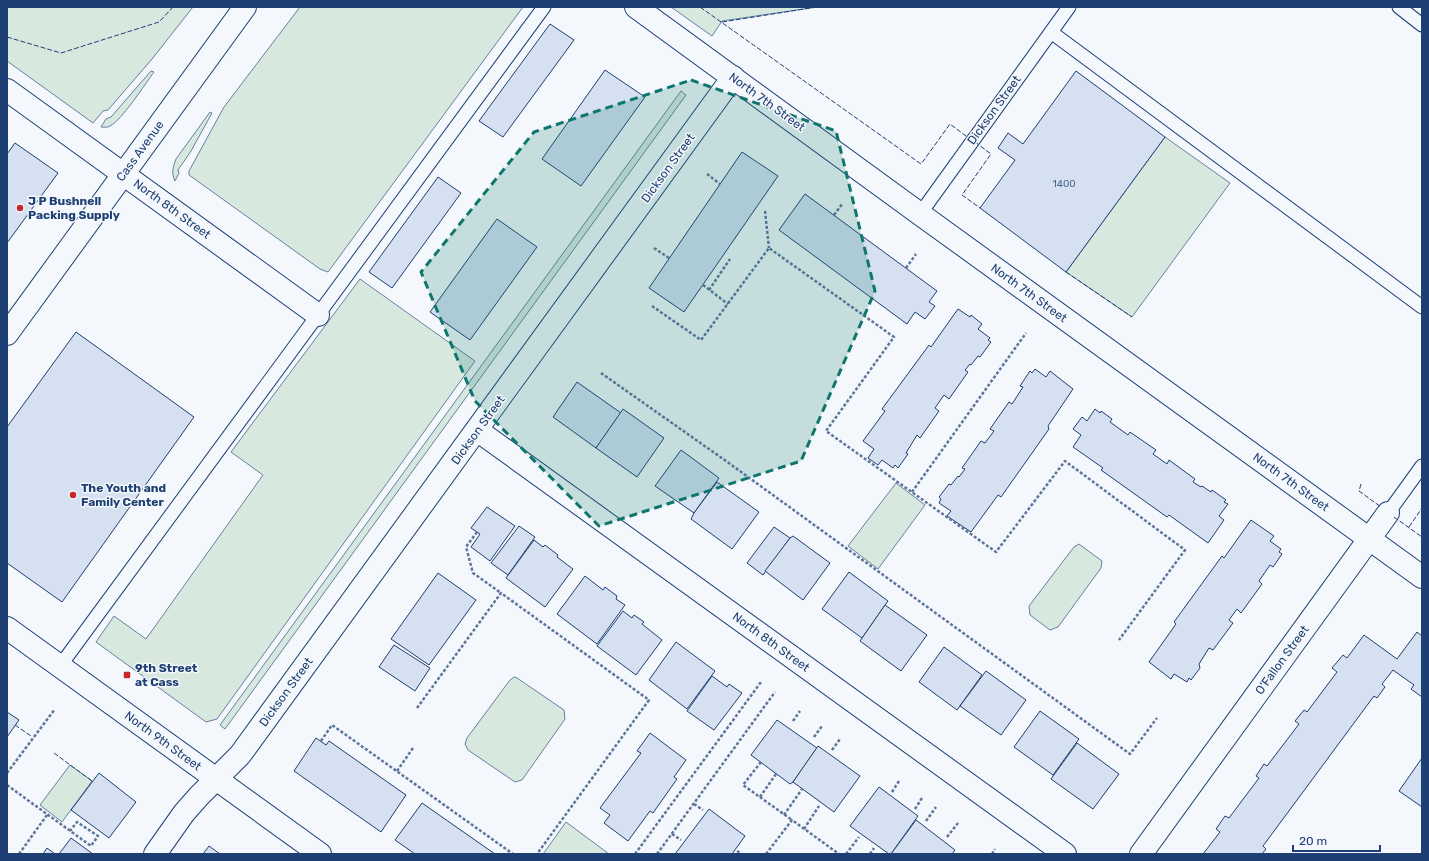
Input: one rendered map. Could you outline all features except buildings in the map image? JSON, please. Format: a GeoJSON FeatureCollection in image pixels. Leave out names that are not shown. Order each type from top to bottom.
{"type":"FeatureCollection","features":[{"type":"Feature","properties":{"kind":"street","name":"North 7th Street"},"geometry":{"type":"LineString","coordinates":[[636,7],[1422,577]]}},
{"type":"Feature","properties":{"kind":"street","name":"Cass Avenue"},"geometry":{"type":"LineString","coordinates":[[7,334],[244,10]]}},
{"type":"Feature","properties":{"kind":"street","name":"Dickson Street"},"geometry":{"type":"LineString","coordinates":[[155,854],[184,813],[240,755],[733,77]]}},
{"type":"Feature","properties":{"kind":"street","name":"North 8th Street"},"geometry":{"type":"LineString","coordinates":[[7,90],[318,315]]}},
{"type":"Feature","properties":{"kind":"street","name":"North 8th Street"},"geometry":{"type":"LineString","coordinates":[[477,430],[1065,854]]}},
{"type":"Feature","properties":{"kind":"street","name":"O'Fallon Street"},"geometry":{"type":"LineString","coordinates":[[1141,854],[1388,513]]}},
{"type":"Feature","properties":{"kind":"street","name":"North 9th Street"},"geometry":{"type":"LineString","coordinates":[[7,628],[320,854]]}},
{"type":"Feature","properties":{"kind":"lane"},"geometry":{"type":"LineString","coordinates":[[60,666],[544,7]]}},
{"type":"Feature","properties":{"kind":"lane","name":"Dickson Street"},"geometry":{"type":"LineString","coordinates":[[920,214],[1069,7]]}},
{"type":"Feature","properties":{"kind":"lane"},"geometry":{"type":"LineString","coordinates":[[1399,7],[1422,24]]}},
{"type":"Feature","properties":{"kind":"lane"},"geometry":{"type":"LineString","coordinates":[[1051,32],[1422,307]]}},
{"type":"Feature","properties":{"kind":"lane","name":"O'Fallon Street"},"geometry":{"type":"LineString","coordinates":[[1388,513],[1422,466]]}},
{"type":"Feature","properties":{"kind":"path"},"geometry":{"type":"LineString","coordinates":[[707,174],[720,184]]}},
{"type":"Feature","properties":{"kind":"path"},"geometry":{"type":"LineString","coordinates":[[834,215],[843,203]]}},
{"type":"Feature","properties":{"kind":"path"},"geometry":{"type":"LineString","coordinates":[[652,306],[701,340],[769,248],[765,211]]}},
{"type":"Feature","properties":{"kind":"path"},"geometry":{"type":"LineString","coordinates":[[654,248],[669,258]]}},
{"type":"Feature","properties":{"kind":"path"},"geometry":{"type":"LineString","coordinates":[[769,248],[894,337],[826,431],[996,552],[1065,461],[1185,550],[1119,640]]}},
{"type":"Feature","properties":{"kind":"path"},"geometry":{"type":"LineString","coordinates":[[906,268],[916,254]]}},
{"type":"Feature","properties":{"kind":"path"},"geometry":{"type":"LineString","coordinates":[[709,290],[730,259]]}},
{"type":"Feature","properties":{"kind":"path"},"geometry":{"type":"LineString","coordinates":[[703,285],[728,304]]}},
{"type":"Feature","properties":{"kind":"path"},"geometry":{"type":"LineString","coordinates":[[912,492],[1026,333]]}},
{"type":"Feature","properties":{"kind":"path"},"geometry":{"type":"LineString","coordinates":[[601,373],[726,461],[1130,754],[1157,718]]}},
{"type":"Feature","properties":{"kind":"path"},"geometry":{"type":"LineString","coordinates":[[476,532],[466,547],[473,573],[649,700],[537,854]]}},
{"type":"Feature","properties":{"kind":"path"},"geometry":{"type":"LineString","coordinates":[[417,708],[501,593]]}},
{"type":"Feature","properties":{"kind":"path"},"geometry":{"type":"LineString","coordinates":[[635,854],[761,682]]}},
{"type":"Feature","properties":{"kind":"path"},"geometry":{"type":"LineString","coordinates":[[657,854],[775,692]]}},
{"type":"Feature","properties":{"kind":"path"},"geometry":{"type":"LineString","coordinates":[[7,773],[55,708]]}},
{"type":"Feature","properties":{"kind":"path"},"geometry":{"type":"LineString","coordinates":[[793,721],[800,710]]}},
{"type":"Feature","properties":{"kind":"path"},"geometry":{"type":"LineString","coordinates":[[321,741],[332,725],[513,854]]}},
{"type":"Feature","properties":{"kind":"path"},"geometry":{"type":"LineString","coordinates":[[814,736],[822,726]]}},
{"type":"Feature","properties":{"kind":"path"},"geometry":{"type":"LineString","coordinates":[[832,750],[840,739]]}},
{"type":"Feature","properties":{"kind":"path"},"geometry":{"type":"LineString","coordinates":[[397,771],[413,748]]}},
{"type":"Feature","properties":{"kind":"path"},"geometry":{"type":"LineString","coordinates":[[761,762],[743,785],[839,854]]}},
{"type":"Feature","properties":{"kind":"path"},"geometry":{"type":"LineString","coordinates":[[760,797],[776,774]]}},
{"type":"Feature","properties":{"kind":"path"},"geometry":{"type":"LineString","coordinates":[[892,792],[899,781]]}},
{"type":"Feature","properties":{"kind":"path"},"geometry":{"type":"LineString","coordinates":[[7,785],[47,815],[91,846],[98,836],[77,822],[70,831]]}},
{"type":"Feature","properties":{"kind":"path"},"geometry":{"type":"LineString","coordinates":[[784,815],[802,789]]}},
{"type":"Feature","properties":{"kind":"path"},"geometry":{"type":"LineString","coordinates":[[915,809],[922,798]]}},
{"type":"Feature","properties":{"kind":"path"},"geometry":{"type":"LineString","coordinates":[[694,804],[703,810]]}},
{"type":"Feature","properties":{"kind":"path"},"geometry":{"type":"LineString","coordinates":[[804,828],[819,806]]}},
{"type":"Feature","properties":{"kind":"path"},"geometry":{"type":"LineString","coordinates":[[926,821],[936,807]]}},
{"type":"Feature","properties":{"kind":"path"},"geometry":{"type":"LineString","coordinates":[[19,854],[47,815]]}},
{"type":"Feature","properties":{"kind":"path"},"geometry":{"type":"LineString","coordinates":[[766,854],[792,820]]}},
{"type":"Feature","properties":{"kind":"path"},"geometry":{"type":"LineString","coordinates":[[947,837],[958,823]]}},
{"type":"Feature","properties":{"kind":"path"},"geometry":{"type":"LineString","coordinates":[[672,834],[681,840]]}},
{"type":"Feature","properties":{"kind":"path"},"geometry":{"type":"LineString","coordinates":[[846,854],[859,837]]}},
{"type":"Feature","properties":{"kind":"path"},"geometry":{"type":"LineString","coordinates":[[870,854],[874,848]]}},
{"type":"Feature","properties":{"kind":"path"},"geometry":{"type":"LineString","coordinates":[[992,854],[995,849]]}},
{"type":"Feature","properties":{"kind":"path"},"geometry":{"type":"LineString","coordinates":[[737,851],[742,854]]}},
{"type":"Feature","properties":{"kind":"highlighted area"},"geometry":{"type":"Polygon","coordinates":[[[691,80],[836,131],[875,291],[801,461],[599,526],[475,401],[421,272],[534,132],[691,80]]]}},
{"type":"Feature","properties":{"kind":"shaded area"},"geometry":{"type":"Polygon","coordinates":[[[7,7],[193,7],[152,59],[108,110],[103,111],[93,123],[7,61],[7,7]]]}},
{"type":"Feature","properties":{"kind":"shaded area"},"geometry":{"type":"Polygon","coordinates":[[[300,7],[523,7],[328,272],[320,269],[189,175],[189,171],[224,107],[300,7]]]}},
{"type":"Feature","properties":{"kind":"shaded area"},"geometry":{"type":"Polygon","coordinates":[[[671,7],[817,7],[722,21],[712,36],[671,7]]]}},
{"type":"Feature","properties":{"kind":"shaded area"},"geometry":{"type":"Polygon","coordinates":[[[151,71],[154,72],[121,117],[109,127],[101,127],[106,119],[111,117],[151,71]]]}},
{"type":"Feature","properties":{"kind":"shaded area"},"geometry":{"type":"Polygon","coordinates":[[[681,91],[686,95],[225,729],[220,725],[681,91]]]}},
{"type":"Feature","properties":{"kind":"shaded area"},"geometry":{"type":"Polygon","coordinates":[[[210,112],[212,113],[191,151],[178,170],[179,173],[175,181],[173,170],[176,159],[210,112]]]}},
{"type":"Feature","properties":{"kind":"shaded area"},"geometry":{"type":"Polygon","coordinates":[[[1165,137],[1230,183],[1132,317],[1066,272],[1165,137]]]}},
{"type":"Feature","properties":{"kind":"shaded area"},"geometry":{"type":"Polygon","coordinates":[[[360,279],[475,361],[217,719],[206,722],[96,642],[114,616],[146,639],[263,475],[231,452],[360,279]]]}},
{"type":"Feature","properties":{"kind":"shaded area"},"geometry":{"type":"Polygon","coordinates":[[[896,483],[925,505],[878,569],[848,546],[896,483]]]}},
{"type":"Feature","properties":{"kind":"shaded area"},"geometry":{"type":"Polygon","coordinates":[[[1079,544],[1102,561],[1101,568],[1058,627],[1050,630],[1030,615],[1029,606],[1074,547],[1079,544]]]}},
{"type":"Feature","properties":{"kind":"shaded area"},"geometry":{"type":"Polygon","coordinates":[[[514,677],[564,710],[565,719],[522,780],[515,782],[468,750],[465,744],[467,738],[510,680],[514,677]]]}},
{"type":"Feature","properties":{"kind":"shaded area"},"geometry":{"type":"Polygon","coordinates":[[[70,765],[92,781],[62,822],[40,805],[70,765]]]}},
{"type":"Feature","properties":{"kind":"shaded area"},"geometry":{"type":"Polygon","coordinates":[[[566,822],[609,854],[543,854],[566,822]]]}},
{"type":"Feature","properties":{"kind":"fence"},"geometry":{"type":"LineString","coordinates":[[7,37],[61,53],[159,22],[173,7]]}},
{"type":"Feature","properties":{"kind":"fence"},"geometry":{"type":"LineString","coordinates":[[700,7],[921,164],[950,124],[970,139]]}},
{"type":"Feature","properties":{"kind":"fence"},"geometry":{"type":"LineString","coordinates":[[722,22],[817,7]]}},
{"type":"Feature","properties":{"kind":"fence"},"geometry":{"type":"LineString","coordinates":[[975,142],[991,154],[962,195],[980,208]]}},
{"type":"Feature","properties":{"kind":"fence"},"geometry":{"type":"LineString","coordinates":[[1066,272],[1132,317]]}},
{"type":"Feature","properties":{"kind":"fence"},"geometry":{"type":"LineString","coordinates":[[1361,484],[1359,491],[1381,507]]}},
{"type":"Feature","properties":{"kind":"fence"},"geometry":{"type":"LineString","coordinates":[[1409,527],[1422,508]]}},
{"type":"Feature","properties":{"kind":"fence"},"geometry":{"type":"LineString","coordinates":[[1394,517],[1422,537]]}},
{"type":"Feature","properties":{"kind":"fence"},"geometry":{"type":"LineString","coordinates":[[15,725],[31,736]]}},
{"type":"Feature","properties":{"kind":"fence"},"geometry":{"type":"LineString","coordinates":[[54,753],[92,781]]}},
{"type":"Feature","properties":{"kind":"place","name":"J P Bushnell Packing Supply"},"geometry":{"type":"Point","coordinates":[20,208]}},
{"type":"Feature","properties":{"kind":"place","name":"The Youth and Family Center"},"geometry":{"type":"Point","coordinates":[73,495]}},
{"type":"Feature","properties":{"kind":"place","name":"9th Street at Cass"},"geometry":{"type":"Point","coordinates":[127,675]}}]}
